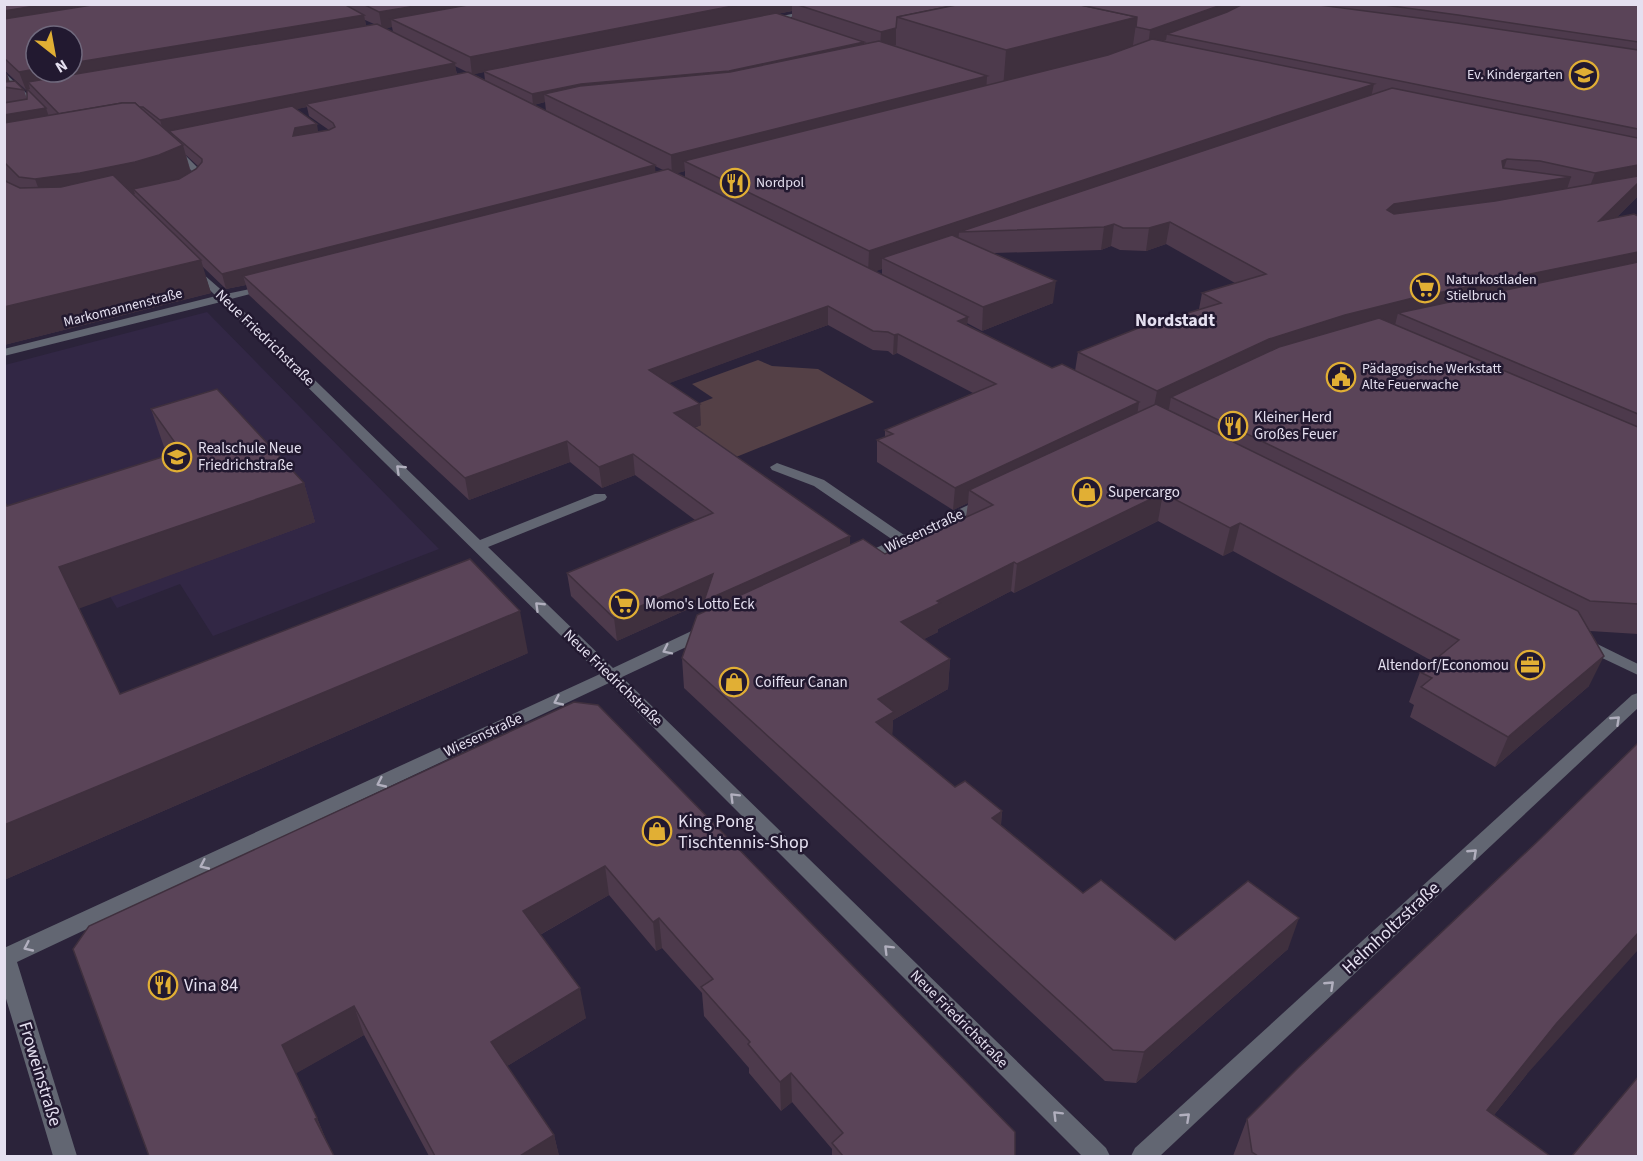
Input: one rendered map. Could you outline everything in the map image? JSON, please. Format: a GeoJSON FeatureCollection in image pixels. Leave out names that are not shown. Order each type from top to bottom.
{"type":"FeatureCollection","features":[{"type":"Feature","properties":{"kind":"street"},"geometry":{"type":"LineString","coordinates":[[762,21],[849,4]]}},
{"type":"Feature","properties":{"kind":"street"},"geometry":{"type":"LineString","coordinates":[[775,18],[796,25]]}},
{"type":"Feature","properties":{"kind":"street"},"geometry":{"type":"LineString","coordinates":[[4,74],[49,121]]}},
{"type":"Feature","properties":{"kind":"street"},"geometry":{"type":"LineString","coordinates":[[15,96],[36,93]]}},
{"type":"Feature","properties":{"kind":"street"},"geometry":{"type":"LineString","coordinates":[[164,140],[200,174],[195,182],[184,186]]}},
{"type":"Feature","properties":{"kind":"street","name":"Neue Friedrichstraße"},"geometry":{"type":"LineString","coordinates":[[190,265],[1098,1156]]}},
{"type":"Feature","properties":{"kind":"street","name":"Markomannenstraße"},"geometry":{"type":"LineString","coordinates":[[4,354],[280,283]]}},
{"type":"Feature","properties":{"kind":"street"},"geometry":{"type":"LineString","coordinates":[[777,467],[819,483],[904,541]]}},
{"type":"Feature","properties":{"kind":"street","name":"Wiesenstraße"},"geometry":{"type":"LineString","coordinates":[[851,565],[1001,495]]}},
{"type":"Feature","properties":{"kind":"street"},"geometry":{"type":"LineString","coordinates":[[478,546],[600,496]]}},
{"type":"Feature","properties":{"kind":"street","name":"Wiesenstraße"},"geometry":{"type":"LineString","coordinates":[[4,958],[723,624]]}},
{"type":"Feature","properties":{"kind":"street"},"geometry":{"type":"LineString","coordinates":[[1575,638],[1638,670]]}},
{"type":"Feature","properties":{"kind":"street","name":"Helmholtzstraße"},"geometry":{"type":"LineString","coordinates":[[1143,1156],[1638,699]]}},
{"type":"Feature","properties":{"kind":"street","name":"Froweinstraße"},"geometry":{"type":"LineString","coordinates":[[4,958],[65,1156]]}},
{"type":"Feature","properties":{"kind":"shaded area","name":"Realschule Neue Friedrichstraße"},"geometry":{"type":"Polygon","coordinates":[[[207,312],[439,549],[213,636],[180,584],[117,608],[103,585],[5,620],[5,365],[207,312]]]}},
{"type":"Feature","properties":{"kind":"shaded area"},"geometry":{"type":"Polygon","coordinates":[[[758,360],[772,366],[818,369],[874,402],[736,457],[679,434],[701,425],[681,410],[713,398],[692,384],[758,360]]]}},
{"type":"Feature","properties":{"kind":"building"},"geometry":{"type":"Polygon","coordinates":[[[4,4],[46,4],[4,11],[4,4]]]}},
{"type":"Feature","properties":{"kind":"building"},"geometry":{"type":"Polygon","coordinates":[[[98,4],[344,4],[364,15],[84,61],[84,24],[24,24],[24,71],[19,72],[4,58],[4,19],[98,4]]]}},
{"type":"Feature","properties":{"kind":"building"},"geometry":{"type":"Polygon","coordinates":[[[363,4],[427,4],[379,12],[363,4]]]}},
{"type":"Feature","properties":{"kind":"building"},"geometry":{"type":"Polygon","coordinates":[[[473,4],[743,4],[470,57],[391,19],[473,4]]]}},
{"type":"Feature","properties":{"kind":"building"},"geometry":{"type":"Polygon","coordinates":[[[795,4],[961,4],[897,17],[896,28],[881,32],[795,4]]]}},
{"type":"Feature","properties":{"kind":"building"},"geometry":{"type":"Polygon","coordinates":[[[961,4],[1076,4],[1137,17],[1006,50],[897,17],[961,4]]]}},
{"type":"Feature","properties":{"kind":"building"},"geometry":{"type":"Polygon","coordinates":[[[1076,4],[1224,4],[1150,30],[1136,27],[1137,17],[1076,4]]]}},
{"type":"Feature","properties":{"kind":"building"},"geometry":{"type":"Polygon","coordinates":[[[1243,4],[1312,4],[1638,50],[1638,129],[1167,34],[1243,4]]]}},
{"type":"Feature","properties":{"kind":"building"},"geometry":{"type":"Polygon","coordinates":[[[1377,4],[1638,4],[1638,42],[1458,15],[1377,4]]]}},
{"type":"Feature","properties":{"kind":"building"},"geometry":{"type":"Polygon","coordinates":[[[776,13],[864,42],[729,71],[581,84],[532,94],[483,71],[776,13]]]}},
{"type":"Feature","properties":{"kind":"building"},"geometry":{"type":"Polygon","coordinates":[[[377,24],[455,63],[160,120],[135,103],[122,103],[59,114],[30,84],[84,84],[84,73],[377,24]]]}},
{"type":"Feature","properties":{"kind":"building"},"geometry":{"type":"Polygon","coordinates":[[[1152,39],[1374,84],[869,251],[684,161],[1108,55],[1152,39]]]}},
{"type":"Feature","properties":{"kind":"building"},"geometry":{"type":"Polygon","coordinates":[[[879,41],[987,76],[671,155],[544,94],[580,86],[730,72],[879,41]]]}},
{"type":"Feature","properties":{"kind":"building"},"geometry":{"type":"Polygon","coordinates":[[[468,72],[655,165],[222,274],[133,189],[179,179],[196,169],[202,162],[202,159],[169,131],[292,106],[317,124],[295,128],[293,136],[329,130],[335,127],[333,123],[306,104],[468,72]]]}},
{"type":"Feature","properties":{"kind":"building"},"geometry":{"type":"Polygon","coordinates":[[[15,81],[24,90],[4,87],[4,82],[15,81]]]}},
{"type":"Feature","properties":{"kind":"building"},"geometry":{"type":"Polygon","coordinates":[[[1392,88],[1638,138],[1638,165],[1595,173],[1540,161],[1507,159],[1502,161],[1503,168],[1571,177],[1394,204],[1387,210],[1394,214],[1495,201],[1638,176],[1638,183],[1599,221],[1634,214],[1638,216],[1638,252],[1413,298],[1345,315],[1269,339],[1157,391],[1078,352],[1141,327],[1221,303],[1202,293],[1266,274],[1170,222],[1149,228],[1123,228],[1114,224],[1104,227],[959,232],[1392,88]]]}},
{"type":"Feature","properties":{"kind":"building"},"geometry":{"type":"Polygon","coordinates":[[[27,89],[46,108],[4,115],[4,103],[27,99],[27,89]]]}},
{"type":"Feature","properties":{"kind":"building"},"geometry":{"type":"Polygon","coordinates":[[[122,103],[135,103],[183,145],[135,162],[35,179],[19,177],[4,162],[4,123],[122,103]]]}},
{"type":"Feature","properties":{"kind":"building"},"geometry":{"type":"Polygon","coordinates":[[[668,169],[968,317],[958,321],[1052,368],[1062,364],[1139,402],[955,488],[877,440],[893,434],[885,430],[996,384],[898,334],[873,331],[828,306],[649,370],[700,404],[674,413],[850,536],[704,601],[713,574],[614,618],[567,573],[713,513],[633,454],[599,467],[567,441],[465,478],[243,276],[668,169]]]}},
{"type":"Feature","properties":{"kind":"building"},"geometry":{"type":"Polygon","coordinates":[[[113,175],[201,260],[4,307],[4,179],[20,188],[61,187],[113,175]]]}},
{"type":"Feature","properties":{"kind":"building"},"geometry":{"type":"Polygon","coordinates":[[[952,235],[1056,281],[983,307],[882,258],[952,235]]]}},
{"type":"Feature","properties":{"kind":"building"},"geometry":{"type":"Polygon","coordinates":[[[1638,262],[1638,414],[1398,313],[1638,262]]]}},
{"type":"Feature","properties":{"kind":"building"},"geometry":{"type":"Polygon","coordinates":[[[1379,318],[1638,427],[1638,604],[1590,601],[1171,397],[1279,347],[1379,318]]]}},
{"type":"Feature","properties":{"kind":"building"},"geometry":{"type":"Polygon","coordinates":[[[217,389],[304,483],[59,567],[120,694],[470,559],[520,611],[4,825],[4,501],[7,506],[181,451],[151,409],[217,389]]]}},
{"type":"Feature","properties":{"kind":"building"},"geometry":{"type":"Polygon","coordinates":[[[1156,404],[1578,611],[1604,656],[1508,737],[1421,687],[1432,678],[1420,672],[1459,640],[1240,523],[1230,528],[1163,493],[1017,564],[1014,562],[901,622],[950,659],[878,699],[894,712],[876,722],[955,787],[965,781],[1002,811],[992,818],[1083,893],[1101,880],[1175,940],[1248,881],[1299,918],[1144,1052],[1113,1050],[682,658],[697,615],[863,539],[885,554],[993,505],[969,490],[1156,404]]]}},
{"type":"Feature","properties":{"kind":"building"},"geometry":{"type":"Polygon","coordinates":[[[574,702],[598,705],[1015,1132],[1015,1156],[843,1156],[832,1143],[843,1133],[791,1073],[780,1082],[748,1044],[750,1042],[701,987],[713,979],[659,918],[653,922],[605,866],[523,911],[580,988],[491,1042],[554,1135],[520,1156],[435,1156],[354,1006],[282,1045],[334,1156],[149,1156],[73,949],[89,926],[574,702]]]}},
{"type":"Feature","properties":{"kind":"building"},"geometry":{"type":"Polygon","coordinates":[[[1638,743],[1638,933],[1556,1024],[1487,1110],[1550,1156],[1258,1156],[1252,1152],[1247,1119],[1638,743]]]}},
{"type":"Feature","properties":{"kind":"building"},"geometry":{"type":"Polygon","coordinates":[[[1638,1077],[1638,1156],[1572,1156],[1638,1077]]]}},
{"type":"Feature","properties":{"kind":"place","name":"Ev. Kindergarten"},"geometry":{"type":"Point","coordinates":[1584,75]}},
{"type":"Feature","properties":{"kind":"place","name":"Nordpol"},"geometry":{"type":"Point","coordinates":[735,183]}},
{"type":"Feature","properties":{"kind":"place","name":"Naturkostladen Stielbruch"},"geometry":{"type":"Point","coordinates":[1425,288]}},
{"type":"Feature","properties":{"kind":"place","name":"Pädagogische Werkstatt Alte Feuerwache"},"geometry":{"type":"Point","coordinates":[1341,377]}},
{"type":"Feature","properties":{"kind":"place","name":"Kleiner Herd Großes Feuer"},"geometry":{"type":"Point","coordinates":[1233,426]}},
{"type":"Feature","properties":{"kind":"place","name":"Realschule Neue Friedrichstraße"},"geometry":{"type":"Point","coordinates":[177,457]}},
{"type":"Feature","properties":{"kind":"place","name":"Supercargo"},"geometry":{"type":"Point","coordinates":[1087,492]}},
{"type":"Feature","properties":{"kind":"place","name":"Momo's Lotto Eck"},"geometry":{"type":"Point","coordinates":[624,604]}},
{"type":"Feature","properties":{"kind":"place","name":"Altendorf/Economou"},"geometry":{"type":"Point","coordinates":[1530,665]}},
{"type":"Feature","properties":{"kind":"place","name":"Coiffeur Canan"},"geometry":{"type":"Point","coordinates":[734,682]}},
{"type":"Feature","properties":{"kind":"place","name":"King Pong Tischtennis-Shop"},"geometry":{"type":"Point","coordinates":[657,831]}},
{"type":"Feature","properties":{"kind":"place","name":"Vina 84"},"geometry":{"type":"Point","coordinates":[163,985]}},
{"type":"Feature","properties":{"kind":"district","name":"Nordstadt"},"geometry":{"type":"Point","coordinates":[1175,320]}}]}
